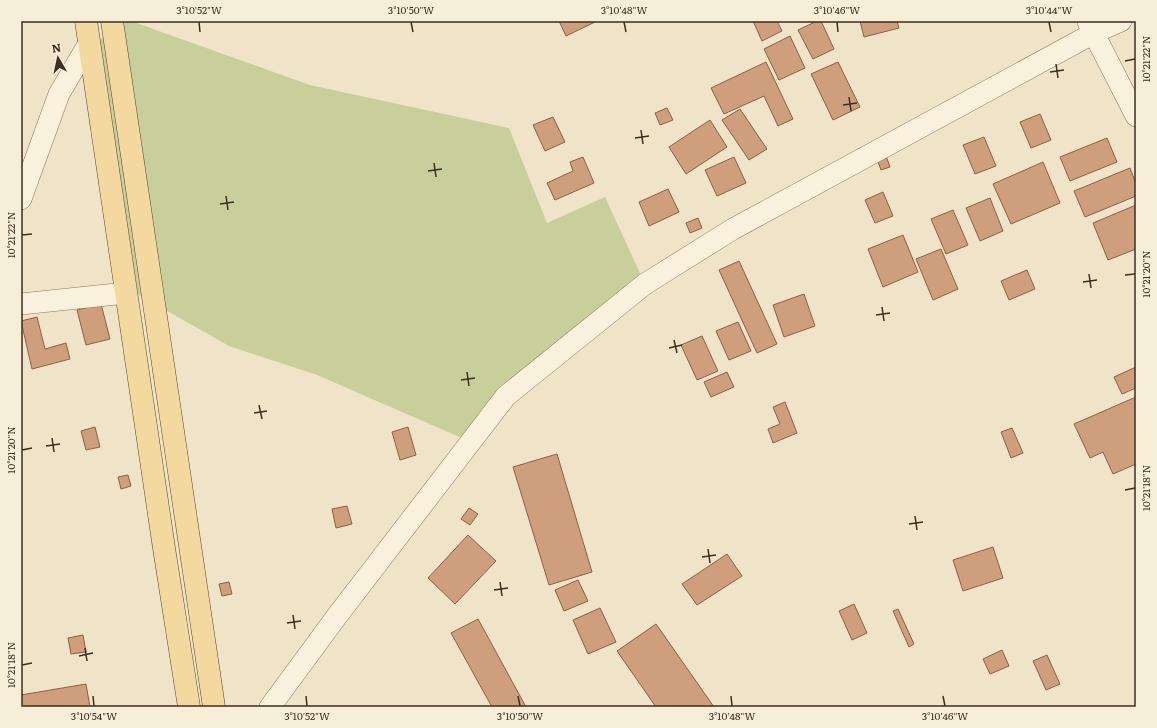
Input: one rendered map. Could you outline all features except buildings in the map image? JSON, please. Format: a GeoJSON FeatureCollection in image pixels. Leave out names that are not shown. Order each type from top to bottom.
{"type":"FeatureCollection","features":[{"type":"Feature","properties":{"kind":"main road"},"geometry":{"type":"LineString","coordinates":[[86,21],[189,707]]}},
{"type":"Feature","properties":{"kind":"main road"},"geometry":{"type":"LineString","coordinates":[[112,21],[214,707]]}},
{"type":"Feature","properties":{"kind":"street"},"geometry":{"type":"LineString","coordinates":[[270,707],[337,616],[506,396],[645,284],[733,228],[1091,27],[1121,21]]}},
{"type":"Feature","properties":{"kind":"street"},"geometry":{"type":"LineString","coordinates":[[1091,27],[1136,116]]}},
{"type":"Feature","properties":{"kind":"street"},"geometry":{"type":"LineString","coordinates":[[21,199],[59,94],[89,43]]}},
{"type":"Feature","properties":{"kind":"street"},"geometry":{"type":"LineString","coordinates":[[21,304],[126,293]]}},
{"type":"Feature","properties":{"kind":"green space"},"geometry":{"type":"Polygon","coordinates":[[[122,21],[131,21],[310,85],[509,128],[547,223],[605,197],[645,284],[471,442],[317,375],[229,346],[134,292],[97,42],[122,21]]]}}]}
